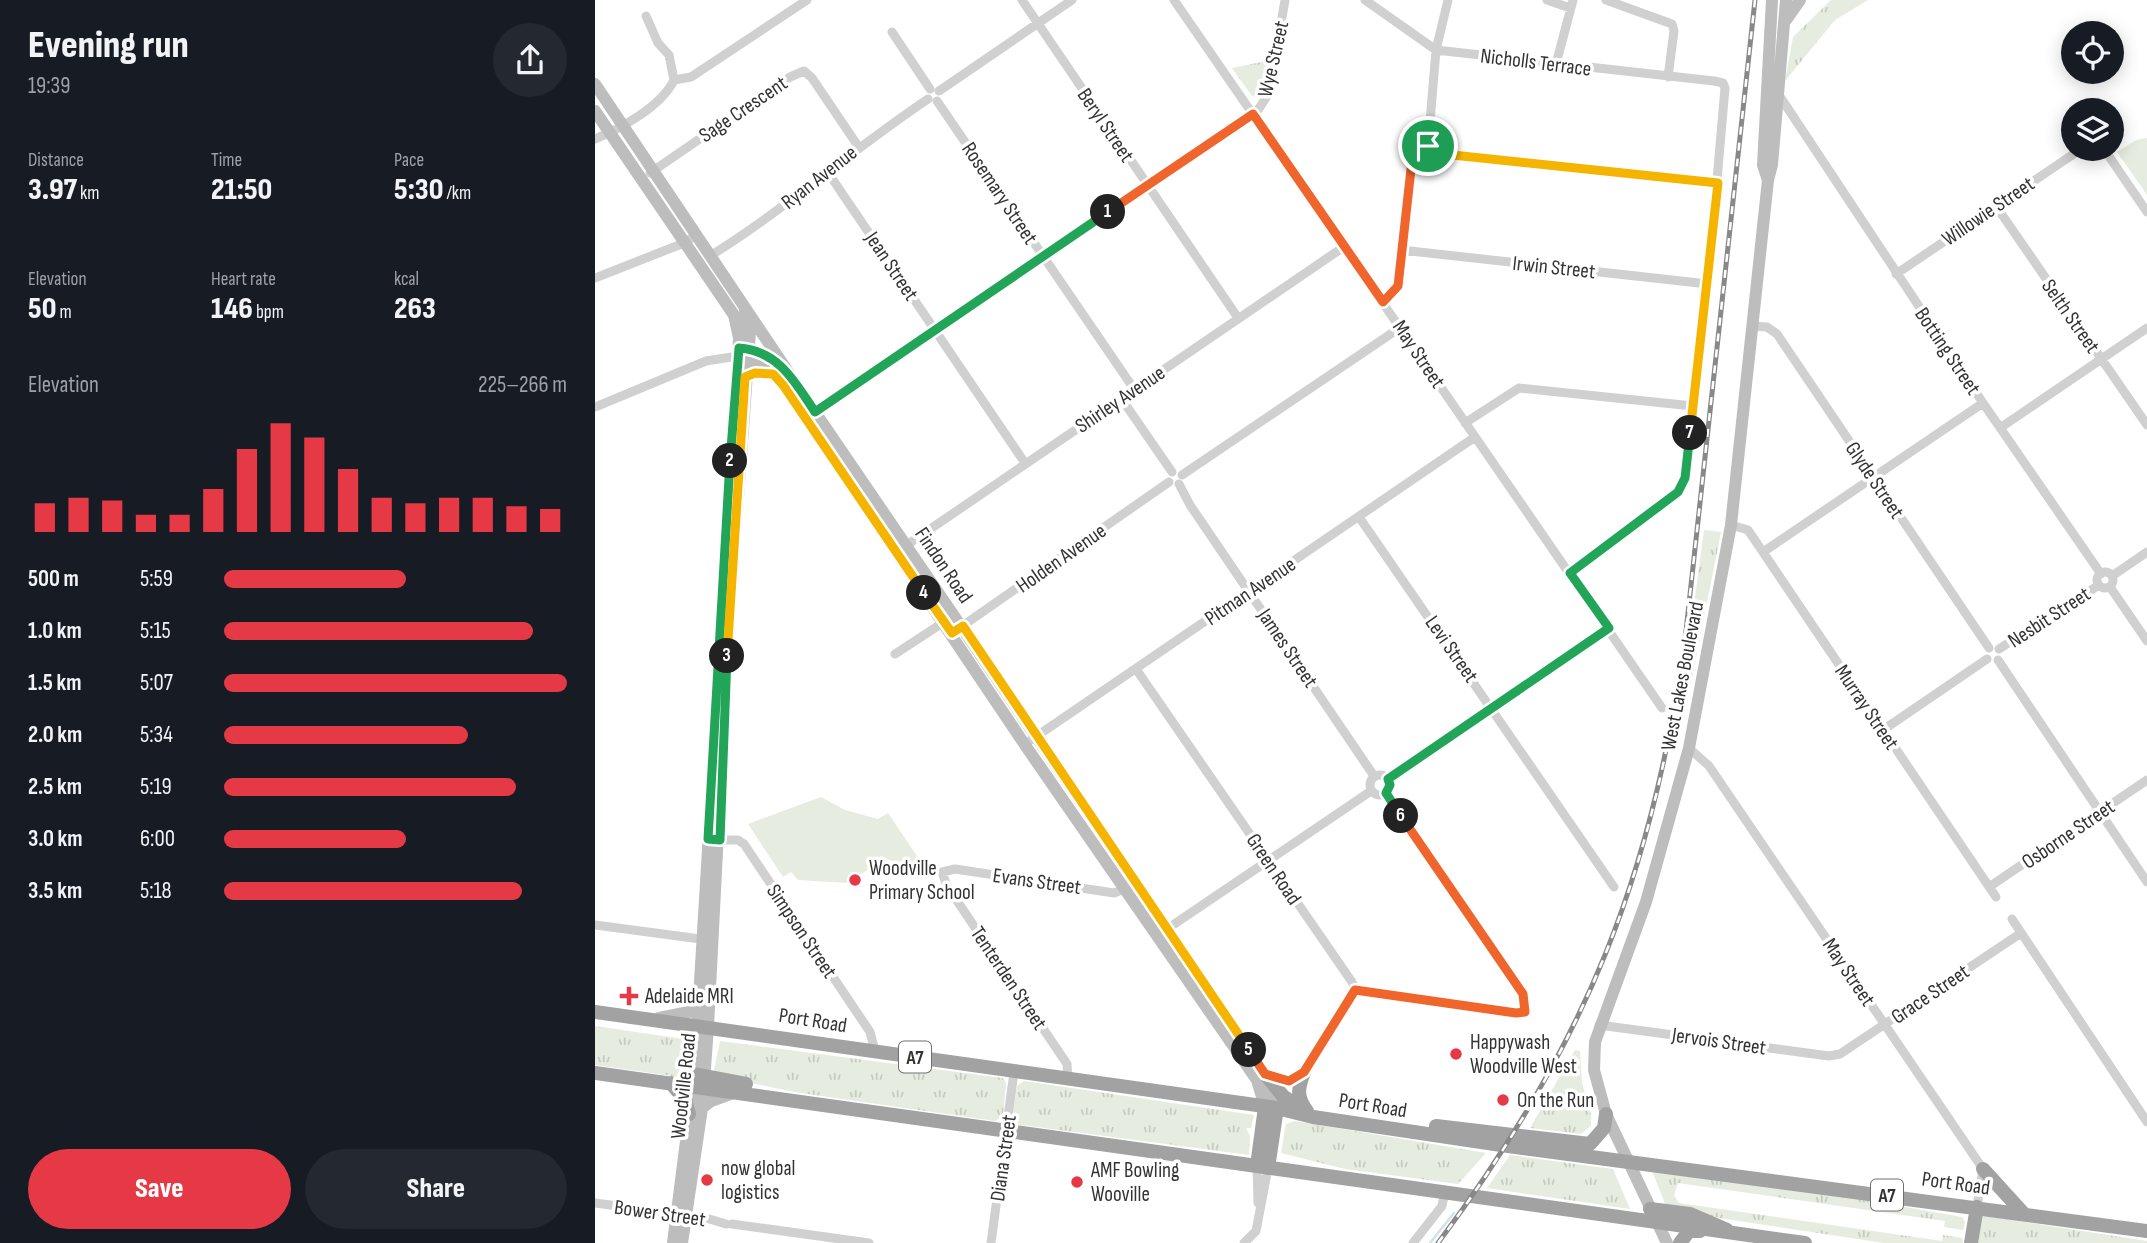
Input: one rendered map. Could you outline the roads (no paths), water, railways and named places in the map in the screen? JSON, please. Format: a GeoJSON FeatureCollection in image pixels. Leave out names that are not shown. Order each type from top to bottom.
{"type":"FeatureCollection","features":[{"type":"Feature","properties":{"kind":"highway","name":"Port Road"},"geometry":{"type":"LineString","coordinates":[[595,1012],[1271,1108],[1313,1117],[1627,1162],[2147,1231]]}},
{"type":"Feature","properties":{"kind":"highway"},"geometry":{"type":"LineString","coordinates":[[1304,1072],[1298,1087],[1300,1099],[1313,1117]]}},
{"type":"Feature","properties":{"kind":"highway"},"geometry":{"type":"LineString","coordinates":[[595,1073],[671,1083],[698,1081],[754,1086],[787,1099]]}},
{"type":"Feature","properties":{"kind":"highway"},"geometry":{"type":"LineString","coordinates":[[1261,1077],[1313,1117]]}},
{"type":"Feature","properties":{"kind":"highway"},"geometry":{"type":"LineString","coordinates":[[698,1081],[736,1092],[1263,1167],[1653,1214],[1690,1214],[1716,1223],[1734,1235]]}},
{"type":"Feature","properties":{"kind":"highway"},"geometry":{"type":"LineString","coordinates":[[671,1083],[696,1111]]}},
{"type":"Feature","properties":{"kind":"highway"},"geometry":{"type":"LineString","coordinates":[[1263,1167],[1271,1108]]}},
{"type":"Feature","properties":{"kind":"highway"},"geometry":{"type":"LineString","coordinates":[[1403,1130],[1411,1122],[1590,1144],[1604,1128],[1606,1114]]}},
{"type":"Feature","properties":{"kind":"highway"},"geometry":{"type":"LineString","coordinates":[[1983,1168],[2024,1214]]}},
{"type":"Feature","properties":{"kind":"highway"},"geometry":{"type":"LineString","coordinates":[[1971,1243],[1977,1207]]}},
{"type":"Feature","properties":{"kind":"highway"},"geometry":{"type":"LineString","coordinates":[[1653,1214],[1709,1231],[1805,1243]]}},
{"type":"Feature","properties":{"kind":"highway"},"geometry":{"type":"LineString","coordinates":[[1680,1243],[1689,1231],[1709,1231]]}},
{"type":"Feature","properties":{"kind":"main road","name":"West Lakes Boulevard"},"geometry":{"type":"LineString","coordinates":[[1768,180],[1763,165],[1772,0]]}},
{"type":"Feature","properties":{"kind":"main road","name":"West Lakes Boulevard"},"geometry":{"type":"LineString","coordinates":[[1667,1243],[1606,1114],[1594,1070],[1599,1025],[1646,902],[1689,748],[1731,525],[1774,136],[1786,0]]}},
{"type":"Feature","properties":{"kind":"main road"},"geometry":{"type":"LineString","coordinates":[[1785,21],[1800,0]]}},
{"type":"Feature","properties":{"kind":"main road","name":"Findon Road"},"geometry":{"type":"LineString","coordinates":[[595,83],[785,367],[810,415],[957,630],[1037,736],[1136,882],[1162,933]]}},
{"type":"Feature","properties":{"kind":"main road"},"geometry":{"type":"LineString","coordinates":[[595,111],[734,315],[743,353],[785,367]]}},
{"type":"Feature","properties":{"kind":"main road","name":"Woodville Road"},"geometry":{"type":"LineString","coordinates":[[673,1243],[681,1215],[696,1111],[703,1026],[743,353],[750,332],[743,303]]}},
{"type":"Feature","properties":{"kind":"main road","name":"Findon Road"},"geometry":{"type":"LineString","coordinates":[[743,353],[773,374],[810,415]]}},
{"type":"Feature","properties":{"kind":"main road","name":"Woodville Road"},"geometry":{"type":"LineString","coordinates":[[714,840],[745,377],[743,353]]}},
{"type":"Feature","properties":{"kind":"main road"},"geometry":{"type":"LineString","coordinates":[[745,377],[755,373],[773,374]]}},
{"type":"Feature","properties":{"kind":"main road","name":"Findon Road"},"geometry":{"type":"LineString","coordinates":[[901,548],[944,622],[957,630],[1025,745],[1124,890],[1162,933],[1261,1077],[1271,1108]]}},
{"type":"Feature","properties":{"kind":"main road","name":"Woodville Road"},"geometry":{"type":"LineString","coordinates":[[703,1026],[699,998],[708,940]]}},
{"type":"Feature","properties":{"kind":"main road"},"geometry":{"type":"LineString","coordinates":[[652,1019],[689,1013],[699,998]]}},
{"type":"Feature","properties":{"kind":"main road"},"geometry":{"type":"LineString","coordinates":[[1235,1104],[1254,1093],[1261,1077],[1289,1081],[1304,1072]]}},
{"type":"Feature","properties":{"kind":"main road"},"geometry":{"type":"LineString","coordinates":[[696,1111],[711,1101],[736,1092]]}},
{"type":"Feature","properties":{"kind":"main road","name":"Woodville Road"},"geometry":{"type":"LineString","coordinates":[[681,1215],[682,1243]]}},
{"type":"Feature","properties":{"kind":"street"},"geometry":{"type":"LineString","coordinates":[[595,139],[610,133],[661,99],[674,80],[691,77],[807,0]]}},
{"type":"Feature","properties":{"kind":"street","name":"Beryl Street"},"geometry":{"type":"LineString","coordinates":[[1022,0],[1238,318]]}},
{"type":"Feature","properties":{"kind":"street","name":"Ryan Avenue"},"geometry":{"type":"LineString","coordinates":[[710,256],[829,174],[858,146],[1072,0]]}},
{"type":"Feature","properties":{"kind":"street","name":"May Street"},"geometry":{"type":"LineString","coordinates":[[1174,0],[1663,708]]}},
{"type":"Feature","properties":{"kind":"street","name":"Wye Street"},"geometry":{"type":"LineString","coordinates":[[1253,114],[1265,103],[1269,93],[1285,0]]}},
{"type":"Feature","properties":{"kind":"street","name":"Nicholls Terrace"},"geometry":{"type":"LineString","coordinates":[[1365,0],[1436,50],[1723,83],[1726,95],[1718,183]]}},
{"type":"Feature","properties":{"kind":"street"},"geometry":{"type":"LineString","coordinates":[[1383,302],[1398,286],[1412,160],[1428,146],[1436,50],[1448,0]]}},
{"type":"Feature","properties":{"kind":"street"},"geometry":{"type":"LineString","coordinates":[[1547,0],[1572,4],[1556,64]]}},
{"type":"Feature","properties":{"kind":"street"},"geometry":{"type":"LineString","coordinates":[[1606,0],[1672,24],[1674,31],[1668,77]]}},
{"type":"Feature","properties":{"kind":"street"},"geometry":{"type":"LineString","coordinates":[[646,16],[658,43],[669,55],[674,80]]}},
{"type":"Feature","properties":{"kind":"street","name":"Rosemary Street"},"geometry":{"type":"LineString","coordinates":[[892,32],[1133,389]]}},
{"type":"Feature","properties":{"kind":"street","name":"Sage Crescent"},"geometry":{"type":"LineString","coordinates":[[641,178],[790,77],[804,71],[858,146]]}},
{"type":"Feature","properties":{"kind":"street","name":"Botting Street"},"geometry":{"type":"LineString","coordinates":[[1778,94],[1797,127],[2101,574]]}},
{"type":"Feature","properties":{"kind":"street"},"geometry":{"type":"LineString","coordinates":[[810,415],[1253,114]]}},
{"type":"Feature","properties":{"kind":"street"},"geometry":{"type":"LineString","coordinates":[[1774,136],[1785,126],[1797,127]]}},
{"type":"Feature","properties":{"kind":"street"},"geometry":{"type":"LineString","coordinates":[[1428,146],[1443,154],[1718,183],[1683,486],[1570,573]]}},
{"type":"Feature","properties":{"kind":"street","name":"Willowie Street"},"geometry":{"type":"LineString","coordinates":[[1896,274],[2063,161]]}},
{"type":"Feature","properties":{"kind":"street"},"geometry":{"type":"LineString","coordinates":[[2113,161],[2147,212]]}},
{"type":"Feature","properties":{"kind":"street","name":"Jean Street"},"geometry":{"type":"LineString","coordinates":[[829,174],[1025,463]]}},
{"type":"Feature","properties":{"kind":"street","name":"Selth Street"},"geometry":{"type":"LineString","coordinates":[[1996,206],[2147,425]]}},
{"type":"Feature","properties":{"kind":"street"},"geometry":{"type":"LineString","coordinates":[[595,278],[684,243],[696,235]]}},
{"type":"Feature","properties":{"kind":"street","name":"Shirley Avenue"},"geometry":{"type":"LineString","coordinates":[[901,548],[1345,246]]}},
{"type":"Feature","properties":{"kind":"street","name":"Irwin Street"},"geometry":{"type":"LineString","coordinates":[[1401,250],[1707,284]]}},
{"type":"Feature","properties":{"kind":"street","name":"Glyde Street"},"geometry":{"type":"LineString","coordinates":[[1752,326],[1767,327],[1777,334],[1989,648]]}},
{"type":"Feature","properties":{"kind":"street"},"geometry":{"type":"LineString","coordinates":[[1178,477],[1401,327]]}},
{"type":"Feature","properties":{"kind":"street"},"geometry":{"type":"LineString","coordinates":[[2000,428],[2147,328]]}},
{"type":"Feature","properties":{"kind":"street"},"geometry":{"type":"LineString","coordinates":[[595,407],[706,361],[713,355],[743,353]]}},
{"type":"Feature","properties":{"kind":"street"},"geometry":{"type":"LineString","coordinates":[[1465,423],[1520,388],[1693,406]]}},
{"type":"Feature","properties":{"kind":"street","name":"James Street"},"geometry":{"type":"LineString","coordinates":[[1121,398],[1178,477],[1190,505],[1374,776]]}},
{"type":"Feature","properties":{"kind":"street"},"geometry":{"type":"LineString","coordinates":[[1763,552],[1983,403]]}},
{"type":"Feature","properties":{"kind":"street","name":"Pitman Avenue"},"geometry":{"type":"LineString","coordinates":[[1025,745],[1475,437]]}},
{"type":"Feature","properties":{"kind":"street","name":"Holden Avenue"},"geometry":{"type":"LineString","coordinates":[[957,630],[1178,477]]}},
{"type":"Feature","properties":{"kind":"street","name":"Levi Street"},"geometry":{"type":"LineString","coordinates":[[1359,517],[1614,887]]}},
{"type":"Feature","properties":{"kind":"street","name":"Murray Street"},"geometry":{"type":"LineString","coordinates":[[1731,525],[1748,530],[1996,897]]}},
{"type":"Feature","properties":{"kind":"street","name":"Nesbit Street"},"geometry":{"type":"LineString","coordinates":[[2112,576],[2147,552]]}},
{"type":"Feature","properties":{"kind":"street"},"geometry":{"type":"LineString","coordinates":[[2110,587],[2099,585],[2101,574],[2112,576],[2110,587],[2147,641]]}},
{"type":"Feature","properties":{"kind":"street","name":"Nesbit Street"},"geometry":{"type":"LineString","coordinates":[[1999,649],[2099,585]]}},
{"type":"Feature","properties":{"kind":"street"},"geometry":{"type":"LineString","coordinates":[[895,654],[944,622]]}},
{"type":"Feature","properties":{"kind":"street"},"geometry":{"type":"LineString","coordinates":[[1388,779],[1609,628]]}},
{"type":"Feature","properties":{"kind":"street"},"geometry":{"type":"LineString","coordinates":[[1998,660],[1987,659],[1989,648],[1999,649],[1998,660],[2147,882]]}},
{"type":"Feature","properties":{"kind":"street","name":"Nesbit Street"},"geometry":{"type":"LineString","coordinates":[[1883,730],[1987,659]]}},
{"type":"Feature","properties":{"kind":"street","name":"Green Road"},"geometry":{"type":"LineString","coordinates":[[1136,669],[1355,990]]}},
{"type":"Feature","properties":{"kind":"street","name":"May Street"},"geometry":{"type":"LineString","coordinates":[[1689,748],[1709,766],[1983,1168]]}},
{"type":"Feature","properties":{"kind":"street"},"geometry":{"type":"LineString","coordinates":[[1380,775],[1388,779],[1390,785],[1386,793],[1380,795],[1371,791],[1370,781],[1374,776],[1380,775]]}},
{"type":"Feature","properties":{"kind":"street","name":"Osborne Street"},"geometry":{"type":"LineString","coordinates":[[1989,887],[2147,780]]}},
{"type":"Feature","properties":{"kind":"street"},"geometry":{"type":"LineString","coordinates":[[1162,933],[1371,791]]}},
{"type":"Feature","properties":{"kind":"street"},"geometry":{"type":"LineString","coordinates":[[1304,1072],[1355,990],[1516,1013],[1525,1012],[1523,994],[1386,793]]}},
{"type":"Feature","properties":{"kind":"street","name":"Simpson Street"},"geometry":{"type":"LineString","coordinates":[[714,840],[737,840],[744,844],[870,1032],[875,1051]]}},
{"type":"Feature","properties":{"kind":"street","name":"Evans Street"},"geometry":{"type":"LineString","coordinates":[[942,878],[945,870],[955,869],[1114,893],[1124,890]]}},
{"type":"Feature","properties":{"kind":"street","name":"Tenterden Street"},"geometry":{"type":"LineString","coordinates":[[942,878],[1067,1064],[1068,1081]]}},
{"type":"Feature","properties":{"kind":"street"},"geometry":{"type":"LineString","coordinates":[[1124,890],[1136,882]]}},
{"type":"Feature","properties":{"kind":"street"},"geometry":{"type":"LineString","coordinates":[[2012,919],[2147,1122]]}},
{"type":"Feature","properties":{"kind":"street"},"geometry":{"type":"LineString","coordinates":[[595,925],[708,940]]}},
{"type":"Feature","properties":{"kind":"street","name":"Grace Street"},"geometry":{"type":"LineString","coordinates":[[1840,1054],[2021,933]]}},
{"type":"Feature","properties":{"kind":"street","name":"Jervois Street"},"geometry":{"type":"LineString","coordinates":[[1599,1025],[1829,1056],[1840,1054]]}},
{"type":"Feature","properties":{"kind":"street","name":"Diana Street"},"geometry":{"type":"LineString","coordinates":[[991,1243],[1014,1072]]}},
{"type":"Feature","properties":{"kind":"street"},"geometry":{"type":"LineString","coordinates":[[1244,1243],[1256,1231],[1263,1167]]}},
{"type":"Feature","properties":{"kind":"street"},"geometry":{"type":"LineString","coordinates":[[1977,1207],[1983,1168]]}},
{"type":"Feature","properties":{"kind":"street"},"geometry":{"type":"LineString","coordinates":[[1413,1243],[1442,1206],[1445,1191]]}},
{"type":"Feature","properties":{"kind":"street","name":"Bower Street"},"geometry":{"type":"LineString","coordinates":[[595,1203],[869,1243]]}},
{"type":"Feature","properties":{"kind":"waterway"},"geometry":{"type":"LineString","coordinates":[[1430,1243],[1454,1213]]}},
{"type":"Feature","properties":{"kind":"railway"},"geometry":{"type":"LineString","coordinates":[[1438,1243],[1490,1170],[1534,1099],[1573,1027],[1605,955],[1632,880],[1654,802],[1672,719],[1686,631],[1755,0]]}},
{"type":"Feature","properties":{"kind":"place","name":"Woodville Primary School"},"geometry":{"type":"Point","coordinates":[855,880]}},
{"type":"Feature","properties":{"kind":"place","name":"Adelaide MRI"},"geometry":{"type":"Point","coordinates":[629,996]}},
{"type":"Feature","properties":{"kind":"place","name":"Happywash Woodville West"},"geometry":{"type":"Point","coordinates":[1456,1054]}},
{"type":"Feature","properties":{"kind":"place","name":"On the Run"},"geometry":{"type":"Point","coordinates":[1503,1100]}},
{"type":"Feature","properties":{"kind":"place","name":"now global logistics"},"geometry":{"type":"Point","coordinates":[707,1180]}},
{"type":"Feature","properties":{"kind":"place","name":"AMF Bowling Wooville"},"geometry":{"type":"Point","coordinates":[1077,1182]}}]}
